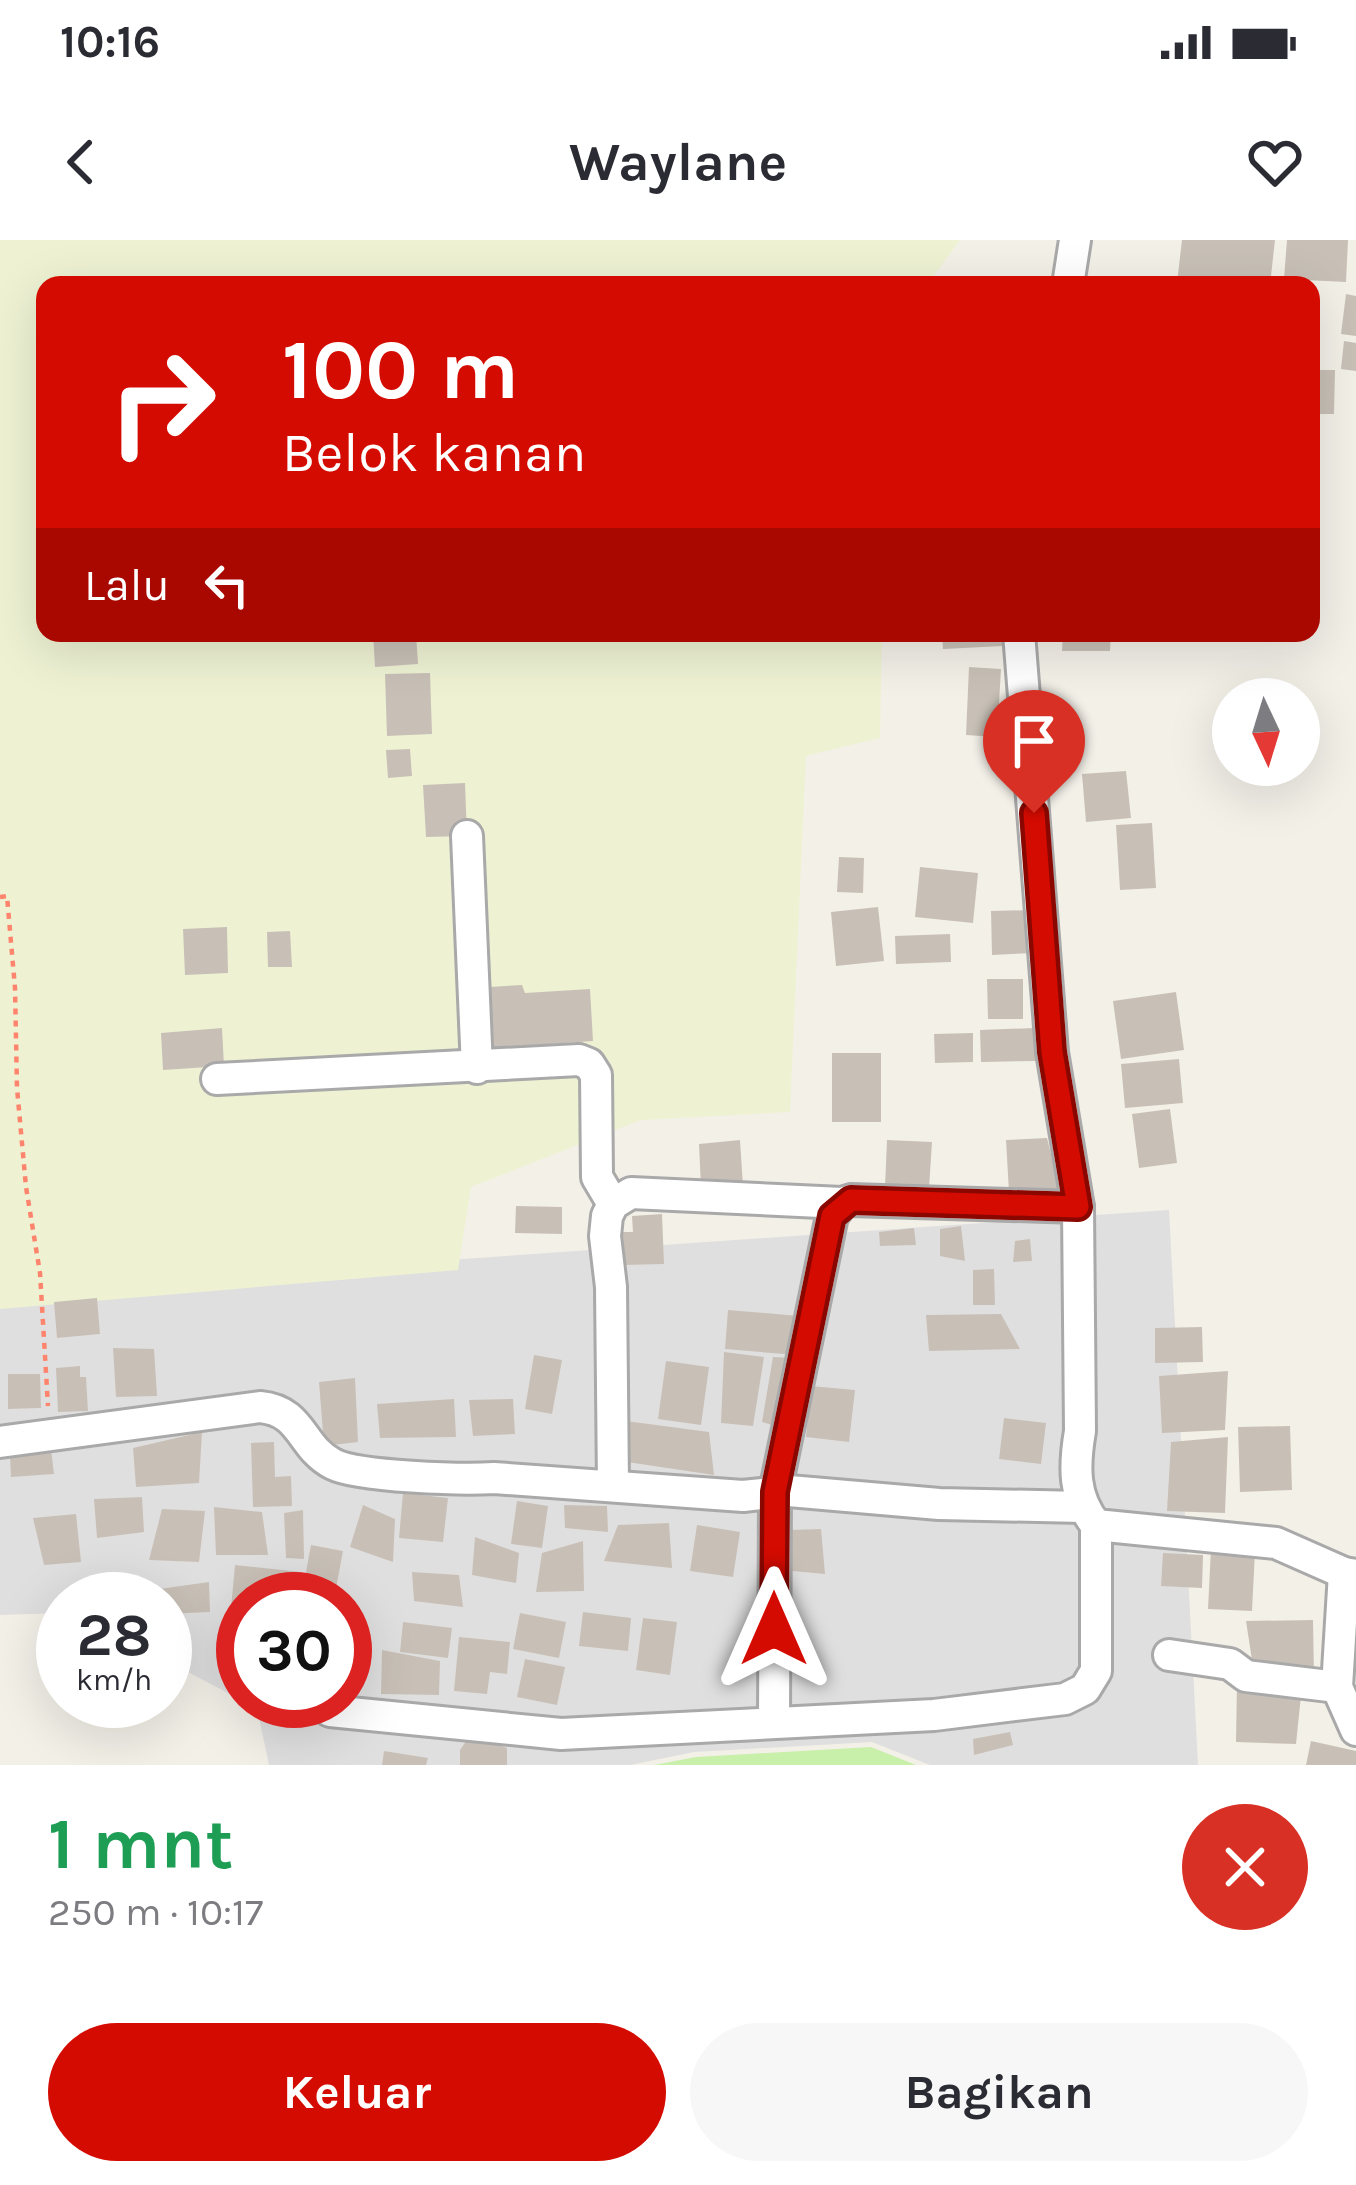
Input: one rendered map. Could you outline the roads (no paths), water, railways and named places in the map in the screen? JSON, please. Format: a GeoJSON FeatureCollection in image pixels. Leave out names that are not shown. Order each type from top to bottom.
{"type":"FeatureCollection","features":[{"type":"Feature","properties":{"kind":"street"},"geometry":{"type":"LineString","coordinates":[[1069,276],[1075,240]]}},
{"type":"Feature","properties":{"kind":"street"},"geometry":{"type":"LineString","coordinates":[[372,1715],[561,1734],[963,1713],[1078,1694],[1092,1681],[1096,1671],[1090,1516],[1075,1461],[1080,1431],[1078,1207],[1052,1052],[1019,642]]}},
{"type":"Feature","properties":{"kind":"street"},"geometry":{"type":"LineString","coordinates":[[467,836],[477,1068]]}},
{"type":"Feature","properties":{"kind":"street"},"geometry":{"type":"LineString","coordinates":[[217,1079],[579,1060],[589,1064],[596,1076],[597,1177],[613,1204]]}},
{"type":"Feature","properties":{"kind":"street"},"geometry":{"type":"LineString","coordinates":[[613,1486],[611,1287],[605,1236],[613,1204],[631,1193],[842,1204]]}},
{"type":"Feature","properties":{"kind":"street"},"geometry":{"type":"LineString","coordinates":[[774,1720],[775,1492],[832,1216],[851,1200],[1078,1207]]}},
{"type":"Feature","properties":{"kind":"street"},"geometry":{"type":"LineString","coordinates":[[0,1442],[273,1408],[288,1414],[320,1455],[342,1467],[460,1480],[494,1478],[743,1496],[775,1492],[983,1506],[1276,1543],[1350,1574],[1336,1687],[1356,1730]]}},
{"type":"Feature","properties":{"kind":"street"},"geometry":{"type":"LineString","coordinates":[[1169,1655],[1230,1664],[1246,1676],[1336,1687]]}}]}
